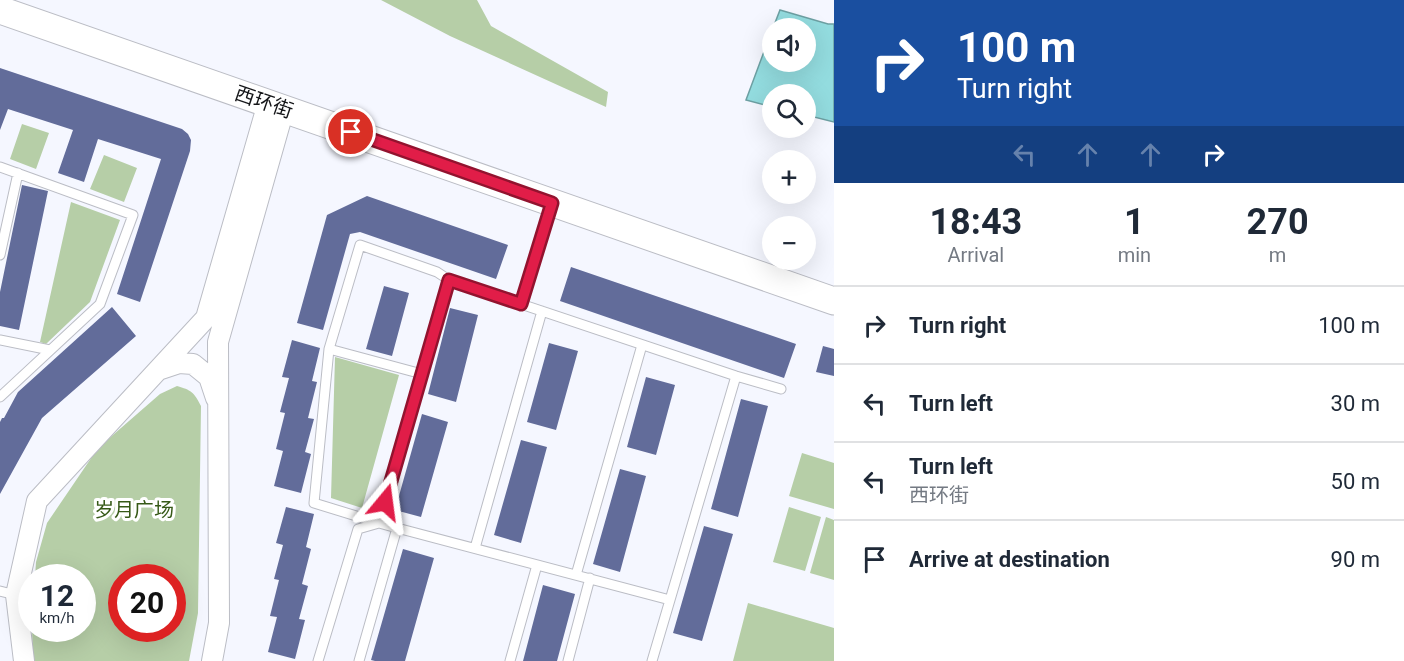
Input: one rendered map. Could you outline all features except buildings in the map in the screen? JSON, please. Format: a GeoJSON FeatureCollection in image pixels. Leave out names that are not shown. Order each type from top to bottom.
{"type":"FeatureCollection","features":[{"type":"Feature","properties":{"kind":"main road","name":"西环街"},"geometry":{"type":"LineString","coordinates":[[0,10],[834,301]]}},
{"type":"Feature","properties":{"kind":"street"},"geometry":{"type":"LineString","coordinates":[[24,661],[8,593],[37,501],[207,318],[276,106]]}},
{"type":"Feature","properties":{"kind":"street"},"geometry":{"type":"LineString","coordinates":[[214,659],[219,623],[218,342],[276,106]]}},
{"type":"Feature","properties":{"kind":"street"},"geometry":{"type":"LineString","coordinates":[[157,371],[178,363],[193,364],[209,377],[219,406]]}},
{"type":"Feature","properties":{"kind":"lane"},"geometry":{"type":"LineString","coordinates":[[0,167],[133,215],[100,304],[0,397]]}},
{"type":"Feature","properties":{"kind":"lane"},"geometry":{"type":"LineString","coordinates":[[0,255],[18,173]]}},
{"type":"Feature","properties":{"kind":"lane"},"geometry":{"type":"LineString","coordinates":[[521,304],[552,203]]}},
{"type":"Feature","properties":{"kind":"lane"},"geometry":{"type":"LineString","coordinates":[[670,600],[397,528],[314,503],[329,349],[360,245],[438,272],[449,280],[781,389]]}},
{"type":"Feature","properties":{"kind":"lane"},"geometry":{"type":"LineString","coordinates":[[379,523],[449,280]]}},
{"type":"Feature","properties":{"kind":"lane"},"geometry":{"type":"LineString","coordinates":[[475,548],[542,311]]}},
{"type":"Feature","properties":{"kind":"lane"},"geometry":{"type":"LineString","coordinates":[[0,340],[50,350]]}},
{"type":"Feature","properties":{"kind":"lane"},"geometry":{"type":"LineString","coordinates":[[576,575],[642,345]]}},
{"type":"Feature","properties":{"kind":"lane"},"geometry":{"type":"LineString","coordinates":[[329,349],[422,374]]}},
{"type":"Feature","properties":{"kind":"lane"},"geometry":{"type":"LineString","coordinates":[[652,661],[736,376]]}},
{"type":"Feature","properties":{"kind":"lane"},"geometry":{"type":"LineString","coordinates":[[318,661],[358,529],[379,523]]}},
{"type":"Feature","properties":{"kind":"lane"},"geometry":{"type":"LineString","coordinates":[[359,661],[397,528]]}},
{"type":"Feature","properties":{"kind":"lane"},"geometry":{"type":"LineString","coordinates":[[510,661],[537,565]]}},
{"type":"Feature","properties":{"kind":"lane"},"geometry":{"type":"LineString","coordinates":[[568,661],[590,578]]}},
{"type":"Feature","properties":{"kind":"green space"},"geometry":{"type":"Polygon","coordinates":[[[381,0],[477,0],[491,26],[608,92],[606,107],[450,36],[381,0]]]}},
{"type":"Feature","properties":{"kind":"green space"},"geometry":{"type":"Polygon","coordinates":[[[22,124],[49,133],[36,169],[10,159],[22,124]]]}},
{"type":"Feature","properties":{"kind":"green space"},"geometry":{"type":"Polygon","coordinates":[[[104,155],[137,168],[124,202],[90,189],[104,155]]]}},
{"type":"Feature","properties":{"kind":"green space"},"geometry":{"type":"Polygon","coordinates":[[[71,202],[120,220],[90,302],[46,344],[40,342],[71,202]]]}},
{"type":"Feature","properties":{"kind":"green space"},"geometry":{"type":"Polygon","coordinates":[[[335,357],[399,375],[362,508],[331,498],[335,357]]]}},
{"type":"Feature","properties":{"kind":"green space","name":"岁月广场"},"geometry":{"type":"Polygon","coordinates":[[[177,386],[192,392],[201,406],[198,613],[189,661],[33,661],[32,642],[96,642],[96,564],[36,564],[47,523],[98,448],[160,394],[177,386]]]}},
{"type":"Feature","properties":{"kind":"green space"},"geometry":{"type":"Polygon","coordinates":[[[802,453],[834,463],[834,509],[789,496],[802,453]]]}},
{"type":"Feature","properties":{"kind":"green space"},"geometry":{"type":"Polygon","coordinates":[[[789,507],[821,517],[805,571],[773,562],[789,507]]]}},
{"type":"Feature","properties":{"kind":"green space"},"geometry":{"type":"Polygon","coordinates":[[[826,517],[834,520],[834,580],[810,573],[826,517]]]}},
{"type":"Feature","properties":{"kind":"green space"},"geometry":{"type":"Polygon","coordinates":[[[748,603],[834,628],[834,661],[733,661],[748,603]]]}},
{"type":"Feature","properties":{"kind":"water"},"geometry":{"type":"Polygon","coordinates":[[[780,10],[807,18],[777,18],[780,10]]]}},
{"type":"Feature","properties":{"kind":"water"},"geometry":{"type":"Polygon","coordinates":[[[816,20],[834,24],[834,122],[816,118],[816,84],[762,84],[762,104],[746,100],[762,57],[762,72],[816,72],[816,20]]]}},
{"type":"Feature","properties":{"kind":"route"},"geometry":{"type":"LineString","coordinates":[[351,132],[552,203],[521,304],[449,280],[385,502]]}}]}
